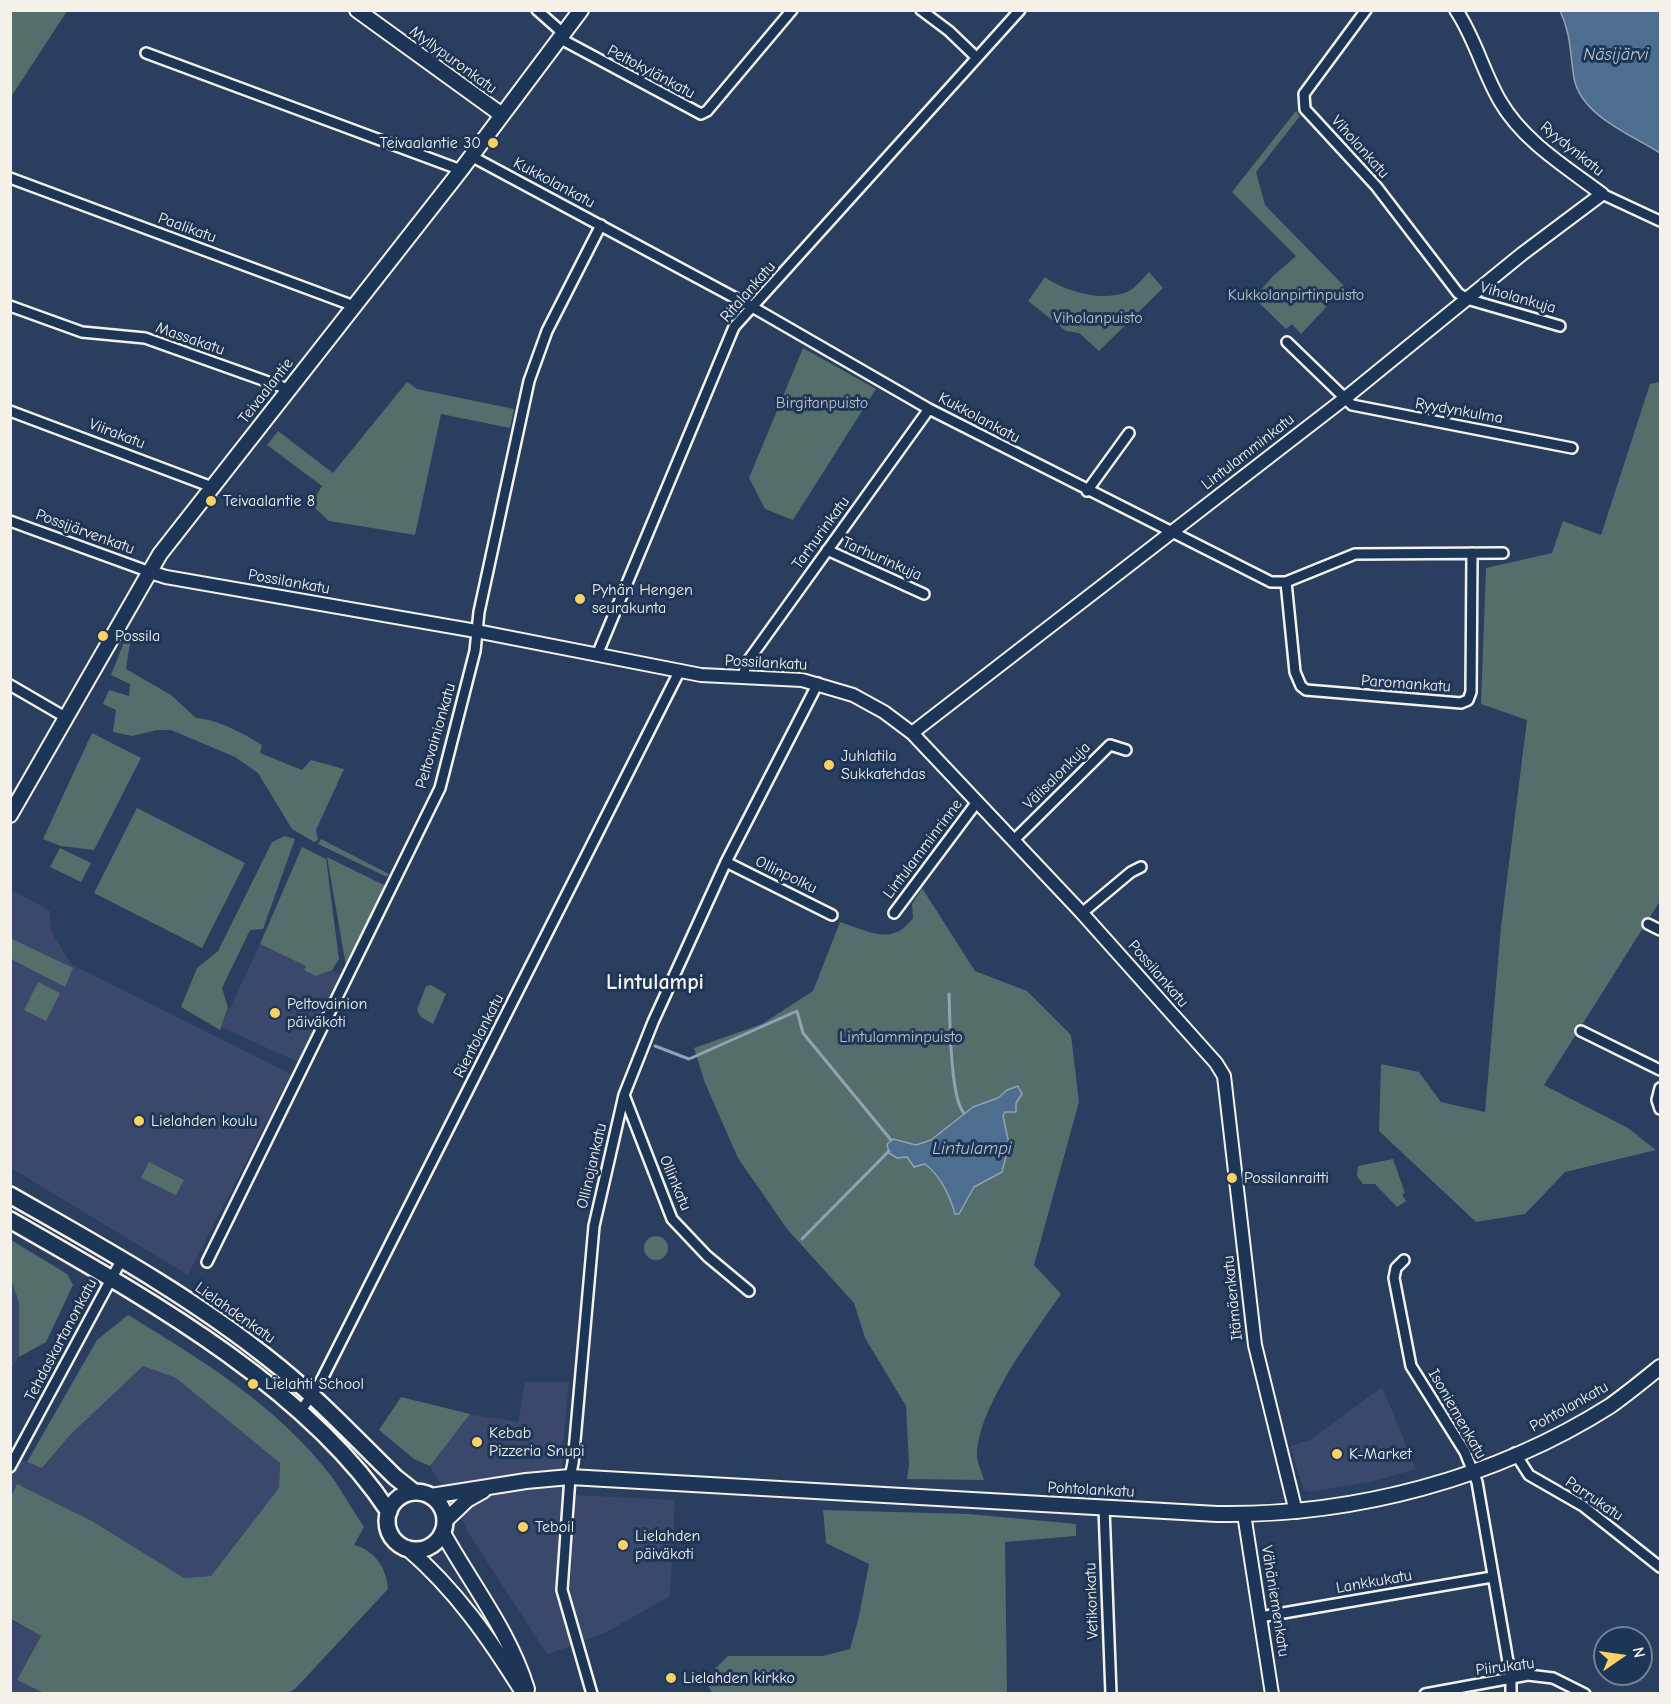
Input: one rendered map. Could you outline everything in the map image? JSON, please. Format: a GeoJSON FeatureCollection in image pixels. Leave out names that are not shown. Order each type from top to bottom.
{"type":"FeatureCollection","features":[{"type":"Feature","properties":{"kind":"main road","name":"Myllypuronkatu"},"geometry":{"type":"LineString","coordinates":[[357,10],[501,115]]}},
{"type":"Feature","properties":{"kind":"main road","name":"Teivaalantie"},"geometry":{"type":"LineString","coordinates":[[10,815],[160,554],[461,170],[581,10]]}},
{"type":"Feature","properties":{"kind":"main road","name":"Lielahdenkatu"},"geometry":{"type":"LineString","coordinates":[[10,1195],[122,1259],[238,1335],[310,1396],[395,1477],[414,1492]]}},
{"type":"Feature","properties":{"kind":"main road"},"geometry":{"type":"LineString","coordinates":[[10,1220],[110,1278],[214,1345],[300,1412],[354,1467],[389,1512]]}},
{"type":"Feature","properties":{"kind":"main road","name":"Pohtolankatu"},"geometry":{"type":"LineString","coordinates":[[431,1496],[487,1489],[526,1480],[570,1477],[1104,1508],[1244,1514],[1296,1512],[1384,1498],[1472,1470],[1515,1453],[1591,1417],[1660,1367]]}},
{"type":"Feature","properties":{"kind":"main road","name":"Pohtolankatu"},"geometry":{"type":"LineString","coordinates":[[444,1527],[467,1500],[487,1489]]}},
{"type":"Feature","properties":{"kind":"main road"},"geometry":{"type":"LineString","coordinates":[[414,1492],[431,1496],[442,1507],[444,1527],[519,1663],[526,1694],[451,1588],[391,1535],[388,1525],[389,1512],[399,1497],[414,1492]]}},
{"type":"Feature","properties":{"kind":"main road"},"geometry":{"type":"LineString","coordinates":[[407,1548],[419,1550],[430,1546],[444,1527]]}},
{"type":"Feature","properties":{"kind":"street"},"geometry":{"type":"LineString","coordinates":[[537,10],[562,37]]}},
{"type":"Feature","properties":{"kind":"street","name":"Peltokylänkatu"},"geometry":{"type":"LineString","coordinates":[[562,37],[701,114],[792,10]]}},
{"type":"Feature","properties":{"kind":"street"},"geometry":{"type":"LineString","coordinates":[[921,10],[951,33],[976,57]]}},
{"type":"Feature","properties":{"kind":"street","name":"Ritalankatu"},"geometry":{"type":"LineString","coordinates":[[597,655],[734,327],[1020,10]]}},
{"type":"Feature","properties":{"kind":"street","name":"Viholankatu"},"geometry":{"type":"LineString","coordinates":[[1366,10],[1304,94],[1303,104],[1305,109],[1384,195],[1458,292],[1467,299]]}},
{"type":"Feature","properties":{"kind":"street","name":"Ryydynkatu"},"geometry":{"type":"LineString","coordinates":[[1456,10],[1470,34],[1483,67],[1502,104],[1542,150],[1602,194],[1660,222]]}},
{"type":"Feature","properties":{"kind":"street"},"geometry":{"type":"LineString","coordinates":[[146,53],[461,170]]}},
{"type":"Feature","properties":{"kind":"street","name":"Kukkolankatu"},"geometry":{"type":"LineString","coordinates":[[471,156],[753,308],[929,409],[1170,533],[1271,582],[1286,582]]}},
{"type":"Feature","properties":{"kind":"street","name":"Paalikatu"},"geometry":{"type":"LineString","coordinates":[[10,178],[354,306]]}},
{"type":"Feature","properties":{"kind":"street","name":"Lintulamminkatu"},"geometry":{"type":"LineString","coordinates":[[912,733],[1344,399],[1602,194]]}},
{"type":"Feature","properties":{"kind":"street","name":"Peltovainionkatu"},"geometry":{"type":"LineString","coordinates":[[207,1262],[440,788],[475,651],[476,632],[529,381],[547,332],[601,225]]}},
{"type":"Feature","properties":{"kind":"street","name":"Viholankuja"},"geometry":{"type":"LineString","coordinates":[[1467,299],[1560,326]]}},
{"type":"Feature","properties":{"kind":"street","name":"Massakatu"},"geometry":{"type":"LineString","coordinates":[[10,306],[82,332],[145,338],[288,389]]}},
{"type":"Feature","properties":{"kind":"street"},"geometry":{"type":"LineString","coordinates":[[1287,342],[1344,399]]}},
{"type":"Feature","properties":{"kind":"street","name":"Ryydynkulma"},"geometry":{"type":"LineString","coordinates":[[1344,399],[1357,407],[1572,448]]}},
{"type":"Feature","properties":{"kind":"street","name":"Tarhurinkatu"},"geometry":{"type":"LineString","coordinates":[[744,677],[745,665],[929,409]]}},
{"type":"Feature","properties":{"kind":"street","name":"Viirakatu"},"geometry":{"type":"LineString","coordinates":[[10,411],[212,488]]}},
{"type":"Feature","properties":{"kind":"street"},"geometry":{"type":"LineString","coordinates":[[1087,491],[1129,433]]}},
{"type":"Feature","properties":{"kind":"street","name":"Possijärvenkatu"},"geometry":{"type":"LineString","coordinates":[[10,521],[150,572]]}},
{"type":"Feature","properties":{"kind":"street","name":"Tarhurinkuja"},"geometry":{"type":"LineString","coordinates":[[827,550],[924,594]]}},
{"type":"Feature","properties":{"kind":"street","name":"Paromankatu"},"geometry":{"type":"LineString","coordinates":[[1286,582],[1295,672],[1301,686],[1306,690],[1461,703],[1468,700],[1472,687],[1472,553]]}},
{"type":"Feature","properties":{"kind":"street"},"geometry":{"type":"LineString","coordinates":[[1286,582],[1355,554],[1503,553]]}},
{"type":"Feature","properties":{"kind":"street","name":"Possilankatu"},"geometry":{"type":"LineString","coordinates":[[150,572],[165,577],[718,678],[791,679],[818,683],[869,703],[912,733],[1014,840],[1216,1063],[1224,1076]]}},
{"type":"Feature","properties":{"kind":"street","name":"Rientolankatu"},"geometry":{"type":"LineString","coordinates":[[300,1412],[329,1366],[680,670]]}},
{"type":"Feature","properties":{"kind":"street","name":"Ollinojankatu"},"geometry":{"type":"LineString","coordinates":[[592,1694],[562,1590],[570,1477],[594,1226],[624,1095],[653,1022],[726,862],[818,683]]}},
{"type":"Feature","properties":{"kind":"street"},"geometry":{"type":"LineString","coordinates":[[10,685],[66,717]]}},
{"type":"Feature","properties":{"kind":"street","name":"Välisalonkuja"},"geometry":{"type":"LineString","coordinates":[[1014,840],[1110,745],[1126,750]]}},
{"type":"Feature","properties":{"kind":"street","name":"Lintulamminrinne"},"geometry":{"type":"LineString","coordinates":[[894,913],[977,802]]}},
{"type":"Feature","properties":{"kind":"street","name":"Ollinpolku"},"geometry":{"type":"LineString","coordinates":[[726,862],[832,915]]}},
{"type":"Feature","properties":{"kind":"street"},"geometry":{"type":"LineString","coordinates":[[1082,913],[1131,872],[1142,867]]}},
{"type":"Feature","properties":{"kind":"street"},"geometry":{"type":"LineString","coordinates":[[1648,924],[1660,930]]}},
{"type":"Feature","properties":{"kind":"street"},"geometry":{"type":"LineString","coordinates":[[1581,1031],[1660,1070]]}},
{"type":"Feature","properties":{"kind":"street","name":"Itämäenkatu"},"geometry":{"type":"LineString","coordinates":[[1224,1076],[1255,1345],[1296,1512]]}},
{"type":"Feature","properties":{"kind":"street"},"geometry":{"type":"LineString","coordinates":[[1660,1088],[1657,1100],[1660,1109]]}},
{"type":"Feature","properties":{"kind":"street","name":"Ollinkatu"},"geometry":{"type":"LineString","coordinates":[[624,1095],[672,1219],[707,1256],[749,1291]]}},
{"type":"Feature","properties":{"kind":"street","name":"Tehdaskartanonkatu"},"geometry":{"type":"LineString","coordinates":[[10,1467],[122,1259]]}},
{"type":"Feature","properties":{"kind":"street","name":"Isoniemenkatu"},"geometry":{"type":"LineString","coordinates":[[1404,1260],[1396,1268],[1394,1278],[1411,1366],[1465,1452],[1477,1482],[1511,1679],[1511,1694]]}},
{"type":"Feature","properties":{"kind":"street","name":"Parrukatu"},"geometry":{"type":"LineString","coordinates":[[1515,1453],[1529,1475],[1582,1506],[1660,1568]]}},
{"type":"Feature","properties":{"kind":"street","name":"Vetikonkatu"},"geometry":{"type":"LineString","coordinates":[[1104,1508],[1111,1694]]}},
{"type":"Feature","properties":{"kind":"street","name":"Vähäniemenkatu"},"geometry":{"type":"LineString","coordinates":[[1244,1514],[1272,1694]]}},
{"type":"Feature","properties":{"kind":"street","name":"Lankkukatu"},"geometry":{"type":"LineString","coordinates":[[1260,1617],[1492,1577]]}},
{"type":"Feature","properties":{"kind":"street","name":"Piirukatu"},"geometry":{"type":"LineString","coordinates":[[1425,1694],[1528,1676],[1553,1678],[1585,1694]]}},
{"type":"Feature","properties":{"kind":"shaded area","name":"Lielahden koulu"},"geometry":{"type":"Polygon","coordinates":[[[10,889],[50,911],[51,931],[71,964],[291,1074],[188,1275],[11,1168],[10,889]]]}},
{"type":"Feature","properties":{"kind":"shaded area","name":"Peltovainion päiväkoti"},"geometry":{"type":"Polygon","coordinates":[[[260,944],[306,966],[316,976],[332,970],[342,975],[298,1062],[221,1027],[260,944]]]}},
{"type":"Feature","properties":{"kind":"shaded area"},"geometry":{"type":"Polygon","coordinates":[[[11,1280],[19,1302],[19,1357],[11,1369],[11,1280]]]}},
{"type":"Feature","properties":{"kind":"shaded area"},"geometry":{"type":"Polygon","coordinates":[[[142,1366],[176,1378],[280,1463],[279,1488],[211,1576],[184,1578],[92,1521],[18,1485],[11,1497],[11,1456],[42,1468],[70,1435],[142,1366]]]}},
{"type":"Feature","properties":{"kind":"shaded area"},"geometry":{"type":"Polygon","coordinates":[[[525,1382],[569,1382],[562,1456],[565,1497],[561,1570],[574,1645],[547,1654],[473,1540],[430,1466],[470,1414],[518,1422],[525,1382]]]}},
{"type":"Feature","properties":{"kind":"shaded area"},"geometry":{"type":"Polygon","coordinates":[[[1382,1387],[1416,1469],[1370,1482],[1309,1492],[1304,1490],[1290,1446],[1310,1440],[1382,1387]]]}},
{"type":"Feature","properties":{"kind":"shaded area","name":"Lielahden päiväkoti"},"geometry":{"type":"Polygon","coordinates":[[[576,1495],[675,1500],[670,1596],[610,1630],[583,1641],[570,1589],[576,1495]]]}},
{"type":"Feature","properties":{"kind":"shaded area"},"geometry":{"type":"Polygon","coordinates":[[[10,1620],[41,1636],[17,1680],[44,1693],[11,1693],[10,1620]]]}},
{"type":"Feature","properties":{"kind":"green space"},"geometry":{"type":"Polygon","coordinates":[[[10,11],[67,11],[11,97],[10,11]]]}},
{"type":"Feature","properties":{"kind":"green space","name":"Kukkolanpirtinpuisto"},"geometry":{"type":"Polygon","coordinates":[[[1296,111],[1300,116],[1256,172],[1265,205],[1345,287],[1301,334],[1292,324],[1286,329],[1254,298],[1272,277],[1296,256],[1232,192],[1296,111]]]}},
{"type":"Feature","properties":{"kind":"green space","name":"Viholanpuisto"},"geometry":{"type":"Polygon","coordinates":[[[1149,272],[1163,288],[1099,351],[1079,333],[1066,331],[1028,301],[1045,277],[1074,291],[1107,296],[1127,292],[1149,272]]]}},
{"type":"Feature","properties":{"kind":"green space","name":"Birgitanpuisto"},"geometry":{"type":"Polygon","coordinates":[[[803,348],[876,389],[793,520],[765,509],[749,478],[803,348]]]}},
{"type":"Feature","properties":{"kind":"green space"},"geometry":{"type":"Polygon","coordinates":[[[407,382],[417,389],[514,409],[510,428],[441,414],[415,535],[329,521],[311,504],[322,486],[267,445],[278,431],[333,473],[407,382]]]}},
{"type":"Feature","properties":{"kind":"green space"},"geometry":{"type":"Polygon","coordinates":[[[1660,382],[1660,901],[1544,1085],[1628,1128],[1656,1150],[1565,1172],[1525,1214],[1476,1222],[1379,1131],[1381,1064],[1419,1072],[1441,1102],[1485,1112],[1501,927],[1527,720],[1481,704],[1486,568],[1552,553],[1563,521],[1601,535],[1650,384],[1660,382]]]}},
{"type":"Feature","properties":{"kind":"green space"},"geometry":{"type":"Polygon","coordinates":[[[127,635],[131,636],[126,669],[171,695],[196,718],[212,721],[239,732],[262,745],[260,753],[302,770],[311,760],[344,769],[316,830],[318,840],[314,842],[292,829],[258,773],[235,757],[171,730],[157,730],[132,736],[113,732],[116,710],[103,704],[109,690],[129,696],[130,684],[111,675],[127,635]]]}},
{"type":"Feature","properties":{"kind":"green space"},"geometry":{"type":"Polygon","coordinates":[[[92,733],[141,758],[94,850],[61,846],[43,839],[92,733]]]}},
{"type":"Feature","properties":{"kind":"green space"},"geometry":{"type":"Polygon","coordinates":[[[137,808],[245,863],[202,948],[94,893],[137,808]]]}},
{"type":"Feature","properties":{"kind":"green space"},"geometry":{"type":"Polygon","coordinates":[[[285,836],[295,839],[263,929],[250,930],[222,988],[228,1008],[220,1030],[181,1007],[197,968],[218,951],[272,842],[285,836]]]}},
{"type":"Feature","properties":{"kind":"green space"},"geometry":{"type":"Polygon","coordinates":[[[321,839],[389,874],[387,877],[318,844],[321,839]]]}},
{"type":"Feature","properties":{"kind":"green space"},"geometry":{"type":"Polygon","coordinates":[[[302,847],[326,859],[339,959],[332,970],[316,976],[304,970],[306,966],[260,944],[302,847]]]}},
{"type":"Feature","properties":{"kind":"green space"},"geometry":{"type":"Polygon","coordinates":[[[60,848],[91,863],[81,882],[50,867],[60,848]]]}},
{"type":"Feature","properties":{"kind":"green space"},"geometry":{"type":"Polygon","coordinates":[[[327,857],[386,886],[346,966],[327,857]]]}},
{"type":"Feature","properties":{"kind":"green space","name":"Lintulamminpuisto"},"geometry":{"type":"Polygon","coordinates":[[[922,888],[975,971],[1027,991],[1071,1035],[1079,1102],[1034,1265],[1061,1294],[1023,1349],[987,1413],[977,1453],[984,1480],[907,1479],[909,1464],[906,1406],[865,1338],[854,1303],[787,1229],[738,1158],[705,1083],[694,1048],[762,1024],[813,991],[840,922],[880,934],[897,932],[913,918],[912,904],[922,888]],[[1007,1090],[998,1098],[973,1107],[931,1140],[917,1145],[907,1157],[914,1167],[925,1164],[935,1174],[947,1193],[955,1213],[959,1214],[974,1187],[1002,1172],[1009,1144],[1003,1116],[1007,1090]]]}},
{"type":"Feature","properties":{"kind":"green space"},"geometry":{"type":"Polygon","coordinates":[[[10,938],[73,968],[65,987],[11,959],[10,938]]]}},
{"type":"Feature","properties":{"kind":"green space"},"geometry":{"type":"Polygon","coordinates":[[[38,982],[60,993],[46,1021],[24,1010],[38,982]]]}},
{"type":"Feature","properties":{"kind":"green space"},"geometry":{"type":"Polygon","coordinates":[[[431,985],[446,994],[433,1024],[421,1017],[417,1010],[426,986],[431,985]]]}},
{"type":"Feature","properties":{"kind":"green space"},"geometry":{"type":"Polygon","coordinates":[[[1393,1159],[1405,1193],[1402,1195],[1406,1201],[1397,1207],[1375,1184],[1363,1184],[1357,1176],[1358,1166],[1393,1159]]]}},
{"type":"Feature","properties":{"kind":"green space"},"geometry":{"type":"Polygon","coordinates":[[[149,1162],[184,1180],[176,1195],[141,1178],[149,1162]]]}},
{"type":"Feature","properties":{"kind":"green space"},"geometry":{"type":"Polygon","coordinates":[[[656,1236],[665,1239],[668,1248],[665,1257],[656,1260],[647,1257],[644,1248],[647,1239],[656,1236]]]}},
{"type":"Feature","properties":{"kind":"green space"},"geometry":{"type":"Polygon","coordinates":[[[11,1240],[67,1274],[73,1285],[46,1342],[19,1357],[19,1302],[11,1280],[11,1240]]]}},
{"type":"Feature","properties":{"kind":"green space"},"geometry":{"type":"Polygon","coordinates":[[[128,1315],[184,1349],[238,1387],[288,1428],[332,1477],[364,1527],[354,1545],[374,1556],[385,1574],[388,1589],[295,1689],[288,1693],[44,1693],[17,1680],[41,1636],[11,1619],[11,1497],[17,1484],[92,1521],[184,1578],[211,1576],[279,1488],[280,1463],[176,1378],[143,1366],[70,1435],[42,1468],[27,1462],[97,1340],[128,1315]]]}},
{"type":"Feature","properties":{"kind":"green space"},"geometry":{"type":"Polygon","coordinates":[[[401,1397],[470,1414],[430,1466],[414,1459],[379,1430],[401,1397]]]}},
{"type":"Feature","properties":{"kind":"green space"},"geometry":{"type":"Polygon","coordinates":[[[823,1510],[969,1514],[1076,1524],[1076,1536],[1005,1542],[1007,1693],[712,1693],[705,1679],[728,1656],[823,1656],[850,1649],[869,1564],[826,1543],[823,1510]]]}},
{"type":"Feature","properties":{"kind":"water","name":"Näsijärvi"},"geometry":{"type":"Polygon","coordinates":[[[1560,11],[1660,11],[1660,153],[1609,123],[1586,103],[1574,78],[1568,36],[1560,11]]]}},
{"type":"Feature","properties":{"kind":"water","name":"Lintulampi"},"geometry":{"type":"Polygon","coordinates":[[[1018,1086],[1022,1094],[1016,1103],[1016,1112],[1005,1112],[1003,1116],[1009,1144],[1002,1172],[974,1187],[959,1214],[955,1214],[944,1186],[925,1164],[914,1167],[907,1157],[897,1158],[889,1153],[887,1144],[893,1139],[916,1145],[931,1140],[973,1107],[998,1098],[1007,1090],[1018,1086]]]}},
{"type":"Feature","properties":{"kind":"waterway"},"geometry":{"type":"LineString","coordinates":[[949,994],[953,1075],[959,1105],[964,1113]]}},
{"type":"Feature","properties":{"kind":"waterway"},"geometry":{"type":"LineString","coordinates":[[655,1046],[689,1059],[797,1011],[803,1033],[891,1140]]}},
{"type":"Feature","properties":{"kind":"waterway"},"geometry":{"type":"LineString","coordinates":[[802,1239],[889,1151]]}},
{"type":"Feature","properties":{"kind":"place","name":"Teivaalantie 30"},"geometry":{"type":"Point","coordinates":[493,143]}},
{"type":"Feature","properties":{"kind":"place","name":"Teivaalantie 8"},"geometry":{"type":"Point","coordinates":[211,501]}},
{"type":"Feature","properties":{"kind":"place","name":"Pyhän Hengen seurakunta"},"geometry":{"type":"Point","coordinates":[580,599]}},
{"type":"Feature","properties":{"kind":"place","name":"Possila"},"geometry":{"type":"Point","coordinates":[103,636]}},
{"type":"Feature","properties":{"kind":"place","name":"Juhlatila Sukkatehdas"},"geometry":{"type":"Point","coordinates":[829,765]}},
{"type":"Feature","properties":{"kind":"place","name":"Peltovainion päiväkoti"},"geometry":{"type":"Point","coordinates":[275,1013]}},
{"type":"Feature","properties":{"kind":"place","name":"Lielahden koulu"},"geometry":{"type":"Point","coordinates":[139,1121]}},
{"type":"Feature","properties":{"kind":"place","name":"Possilanraitti"},"geometry":{"type":"Point","coordinates":[1232,1178]}},
{"type":"Feature","properties":{"kind":"place","name":"Lielahti School"},"geometry":{"type":"Point","coordinates":[253,1384]}},
{"type":"Feature","properties":{"kind":"place","name":"Kebab Pizzeria Snupi"},"geometry":{"type":"Point","coordinates":[477,1442]}},
{"type":"Feature","properties":{"kind":"place","name":"K-Market"},"geometry":{"type":"Point","coordinates":[1337,1454]}},
{"type":"Feature","properties":{"kind":"place","name":"Teboil"},"geometry":{"type":"Point","coordinates":[523,1527]}},
{"type":"Feature","properties":{"kind":"place","name":"Lielahden päiväkoti"},"geometry":{"type":"Point","coordinates":[623,1545]}},
{"type":"Feature","properties":{"kind":"place","name":"Lielahden kirkko"},"geometry":{"type":"Point","coordinates":[671,1678]}},
{"type":"Feature","properties":{"kind":"district","name":"Lintulampi"},"geometry":{"type":"Point","coordinates":[655,983]}}]}
